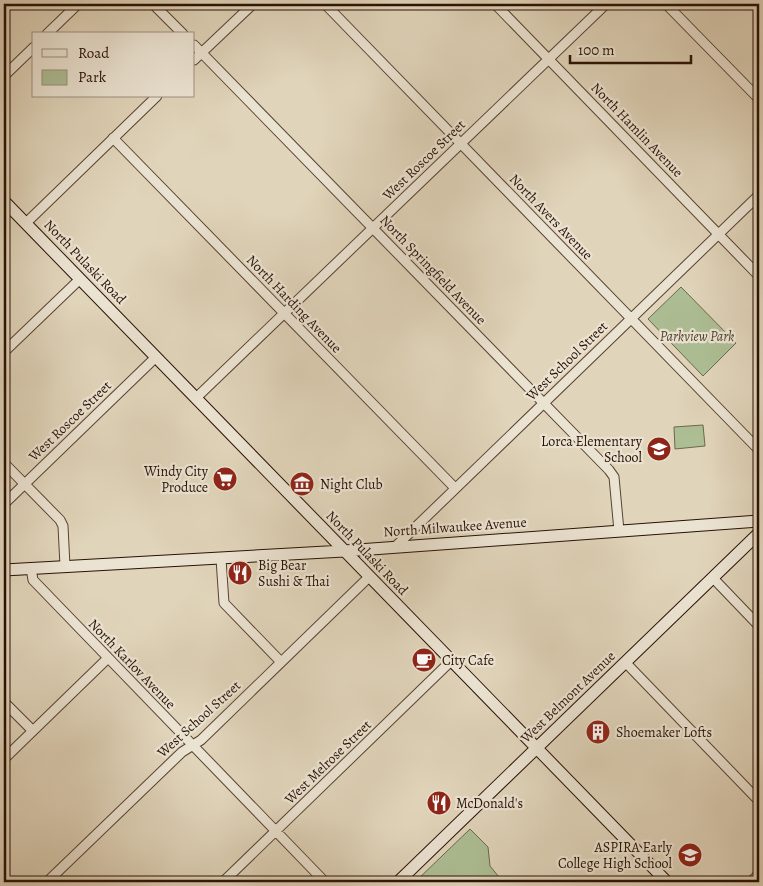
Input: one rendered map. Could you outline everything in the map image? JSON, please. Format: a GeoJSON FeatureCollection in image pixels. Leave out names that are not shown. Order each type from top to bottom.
{"type":"FeatureCollection","features":[{"type":"Feature","properties":{"kind":"main road","name":"North Pulaski Road"},"geometry":{"type":"LineString","coordinates":[[4,201],[667,882]]}},
{"type":"Feature","properties":{"kind":"main road","name":"North Milwaukee Avenue"},"geometry":{"type":"LineString","coordinates":[[4,570],[344,551],[759,521]]}},
{"type":"Feature","properties":{"kind":"main road","name":"West Belmont Avenue"},"geometry":{"type":"LineString","coordinates":[[398,882],[759,533]]}},
{"type":"Feature","properties":{"kind":"street"},"geometry":{"type":"LineString","coordinates":[[49,32],[78,4]]}},
{"type":"Feature","properties":{"kind":"street"},"geometry":{"type":"LineString","coordinates":[[154,4],[181,32]]}},
{"type":"Feature","properties":{"kind":"street"},"geometry":{"type":"LineString","coordinates":[[195,59],[252,4]]}},
{"type":"Feature","properties":{"kind":"street","name":"North Avers Avenue"},"geometry":{"type":"LineString","coordinates":[[325,4],[759,450]]}},
{"type":"Feature","properties":{"kind":"street","name":"North Hamlin Avenue"},"geometry":{"type":"LineString","coordinates":[[494,4],[759,276]]}},
{"type":"Feature","properties":{"kind":"street","name":"West Roscoe Street"},"geometry":{"type":"LineString","coordinates":[[196,398],[606,4]]}},
{"type":"Feature","properties":{"kind":"street"},"geometry":{"type":"LineString","coordinates":[[666,4],[759,99]]}},
{"type":"Feature","properties":{"kind":"street","name":"North Springfield Avenue"},"geometry":{"type":"LineString","coordinates":[[195,46],[612,474],[619,530]]}},
{"type":"Feature","properties":{"kind":"street"},"geometry":{"type":"LineString","coordinates":[[4,76],[32,49]]}},
{"type":"Feature","properties":{"kind":"street"},"geometry":{"type":"LineString","coordinates":[[26,223],[155,98]]}},
{"type":"Feature","properties":{"kind":"street","name":"North Harding Avenue"},"geometry":{"type":"LineString","coordinates":[[113,138],[455,488]]}},
{"type":"Feature","properties":{"kind":"street","name":"West School Street"},"geometry":{"type":"LineString","coordinates":[[395,547],[759,195]]}},
{"type":"Feature","properties":{"kind":"street"},"geometry":{"type":"LineString","coordinates":[[4,352],[80,279]]}},
{"type":"Feature","properties":{"kind":"street","name":"West Roscoe Street"},"geometry":{"type":"LineString","coordinates":[[4,504],[156,357]]}},
{"type":"Feature","properties":{"kind":"street"},"geometry":{"type":"LineString","coordinates":[[4,463],[60,520],[63,526],[65,566]]}},
{"type":"Feature","properties":{"kind":"street"},"geometry":{"type":"LineString","coordinates":[[221,558],[224,603],[281,662]]}},
{"type":"Feature","properties":{"kind":"street","name":"North Karlov Avenue"},"geometry":{"type":"LineString","coordinates":[[31,568],[32,580],[325,882]]}},
{"type":"Feature","properties":{"kind":"street","name":"West School Street"},"geometry":{"type":"LineString","coordinates":[[47,882],[182,752],[201,740],[369,577]]}},
{"type":"Feature","properties":{"kind":"street"},"geometry":{"type":"LineString","coordinates":[[713,578],[759,626]]}},
{"type":"Feature","properties":{"kind":"street"},"geometry":{"type":"LineString","coordinates":[[4,760],[108,658]]}},
{"type":"Feature","properties":{"kind":"street","name":"West Melrose Street"},"geometry":{"type":"LineString","coordinates":[[223,882],[451,661]]}},
{"type":"Feature","properties":{"kind":"street"},"geometry":{"type":"LineString","coordinates":[[626,663],[759,801]]}},
{"type":"Feature","properties":{"kind":"street"},"geometry":{"type":"LineString","coordinates":[[4,702],[33,731]]}},
{"type":"Feature","properties":{"kind":"street"},"geometry":{"type":"LineString","coordinates":[[751,882],[759,874]]}},
{"type":"Feature","properties":{"kind":"green space","name":"Parkview Park"},"geometry":{"type":"Polygon","coordinates":[[[681,287],[736,343],[703,376],[648,319],[681,287]]]}},
{"type":"Feature","properties":{"kind":"green space"},"geometry":{"type":"Polygon","coordinates":[[[703,425],[705,446],[675,449],[674,427],[703,425]]]}},
{"type":"Feature","properties":{"kind":"green space"},"geometry":{"type":"Polygon","coordinates":[[[470,829],[488,847],[490,866],[503,882],[415,882],[470,829]]]}},
{"type":"Feature","properties":{"kind":"place","name":"Lorca Elementary School"},"geometry":{"type":"Point","coordinates":[659,449]}},
{"type":"Feature","properties":{"kind":"place","name":"Windy City Produce"},"geometry":{"type":"Point","coordinates":[225,479]}},
{"type":"Feature","properties":{"kind":"place","name":"Night Club"},"geometry":{"type":"Point","coordinates":[302,484]}},
{"type":"Feature","properties":{"kind":"place","name":"Big Bear Sushi & Thai"},"geometry":{"type":"Point","coordinates":[240,573]}},
{"type":"Feature","properties":{"kind":"place","name":"City Cafe"},"geometry":{"type":"Point","coordinates":[424,660]}},
{"type":"Feature","properties":{"kind":"place","name":"Shoemaker Lofts"},"geometry":{"type":"Point","coordinates":[598,732]}},
{"type":"Feature","properties":{"kind":"place","name":"McDonald's"},"geometry":{"type":"Point","coordinates":[439,803]}},
{"type":"Feature","properties":{"kind":"place","name":"ASPIRA Early College High School"},"geometry":{"type":"Point","coordinates":[690,855]}}]}
